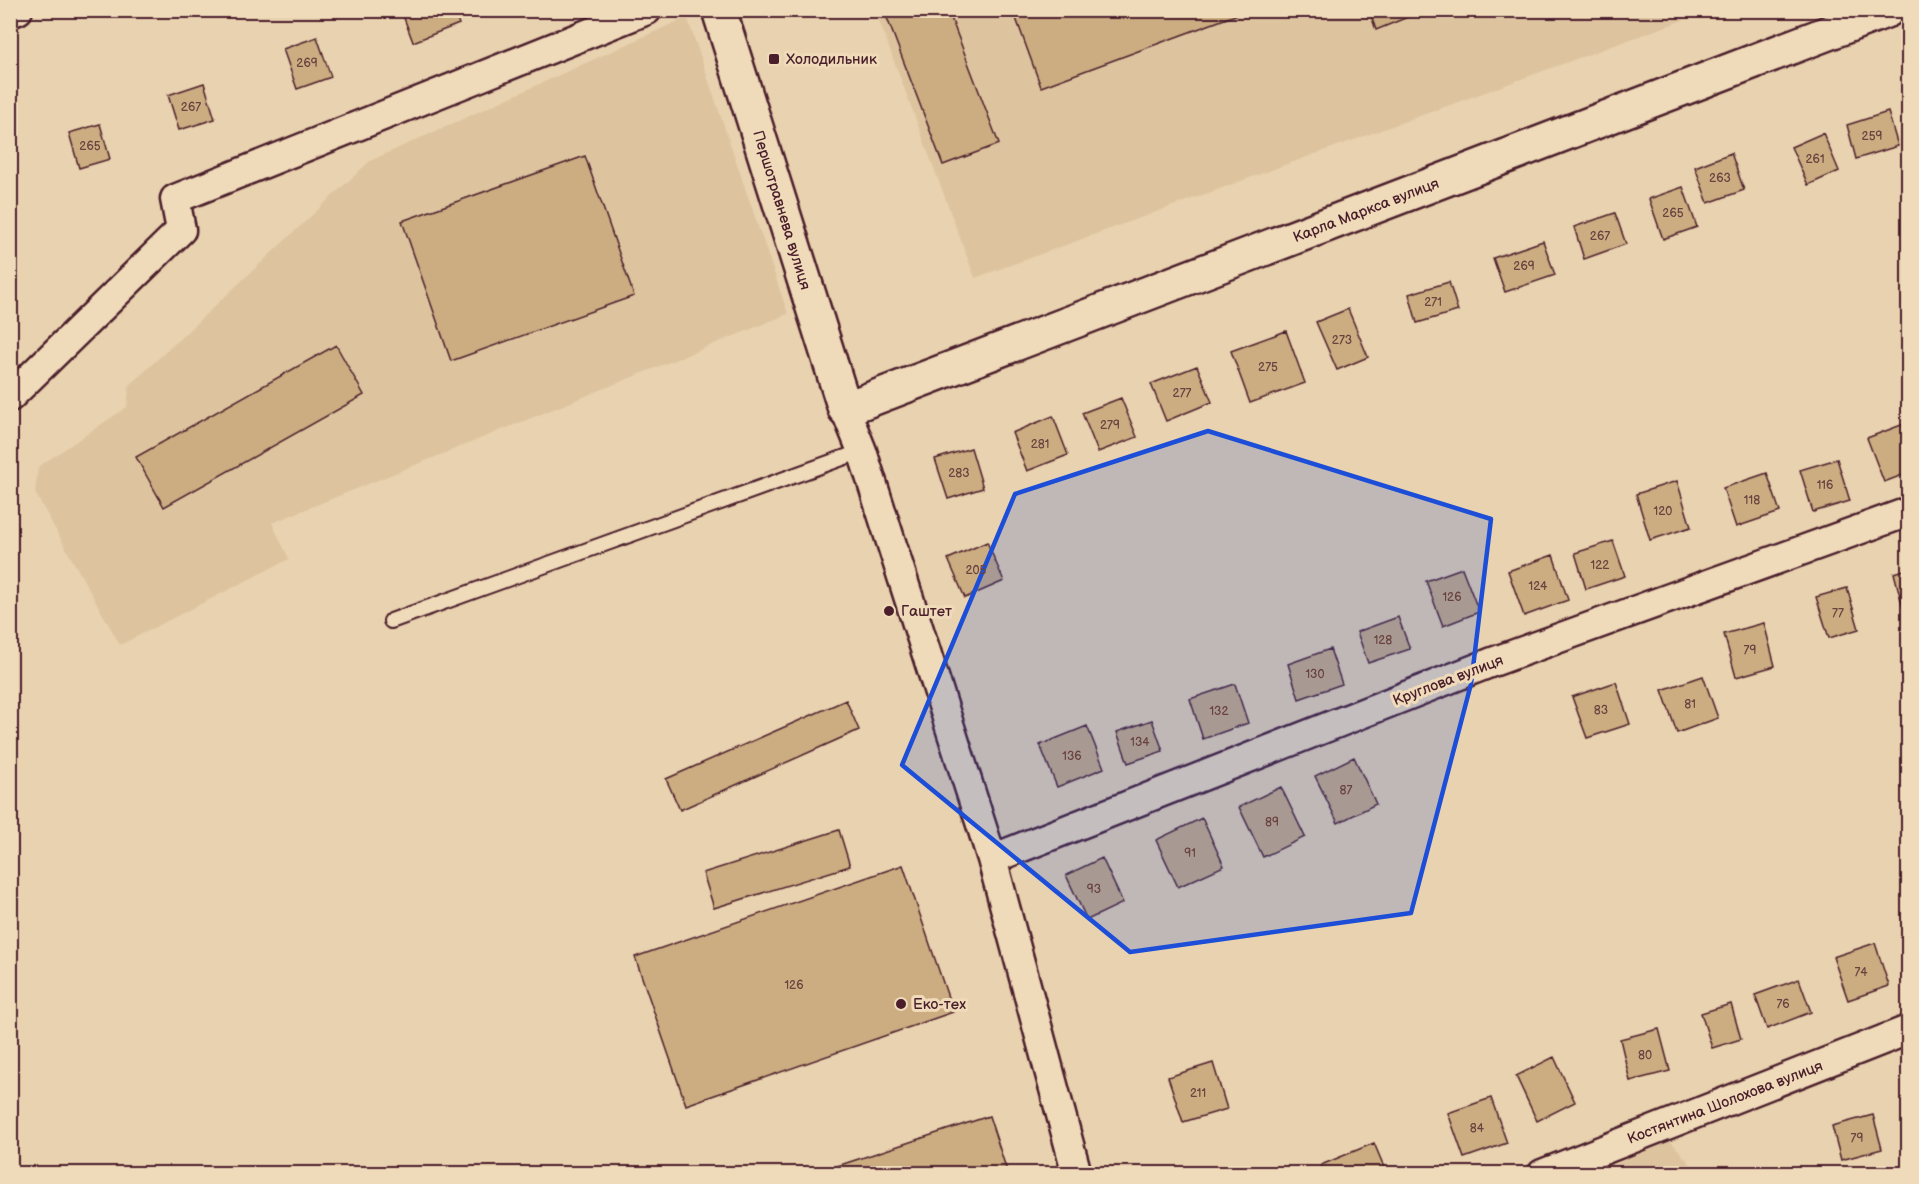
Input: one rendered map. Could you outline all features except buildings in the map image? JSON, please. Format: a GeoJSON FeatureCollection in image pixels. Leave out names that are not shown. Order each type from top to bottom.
{"type":"FeatureCollection","features":[{"type":"Feature","properties":{"kind":"street"},"geometry":{"type":"LineString","coordinates":[[10,13],[18,10]]}},
{"type":"Feature","properties":{"kind":"street"},"geometry":{"type":"LineString","coordinates":[[10,397],[181,230],[175,199],[647,10]]}},
{"type":"Feature","properties":{"kind":"street","name":"Першотравнева вулиця"},"geometry":{"type":"LineString","coordinates":[[719,10],[844,409]]}},
{"type":"Feature","properties":{"kind":"street","name":"Карла Маркса вулиця"},"geometry":{"type":"LineString","coordinates":[[844,409],[1888,10]]}},
{"type":"Feature","properties":{"kind":"street"},"geometry":{"type":"LineString","coordinates":[[844,409],[862,451],[992,860],[1077,1173]]}},
{"type":"Feature","properties":{"kind":"street","name":"Круглова вулиця"},"geometry":{"type":"LineString","coordinates":[[992,860],[1490,663],[1908,512]]}},
{"type":"Feature","properties":{"kind":"street","name":"Костянтина Шолохова вулиця"},"geometry":{"type":"LineString","coordinates":[[1542,1173],[1908,1030]]}},
{"type":"Feature","properties":{"kind":"lane"},"geometry":{"type":"LineString","coordinates":[[391,621],[862,451]]}},
{"type":"Feature","properties":{"kind":"highlighted area"},"geometry":{"type":"Polygon","coordinates":[[[1208,431],[1491,519],[1471,684],[1411,913],[1130,952],[902,765],[1015,494],[1208,431]]]}},
{"type":"Feature","properties":{"kind":"shaded area"},"geometry":{"type":"Polygon","coordinates":[[[875,10],[1708,11],[975,278],[875,10]]]}},
{"type":"Feature","properties":{"kind":"shaded area"},"geometry":{"type":"Polygon","coordinates":[[[687,17],[788,314],[272,523],[289,559],[120,645],[35,493],[38,467],[127,407],[129,386],[370,161],[687,17]]]}},
{"type":"Feature","properties":{"kind":"shaded area"},"geometry":{"type":"Polygon","coordinates":[[[1669,1139],[1698,1173],[1595,1174],[1669,1139]]]}},
{"type":"Feature","properties":{"kind":"place","name":"Холодильник"},"geometry":{"type":"Point","coordinates":[774,59]}},
{"type":"Feature","properties":{"kind":"place","name":"Гаштет"},"geometry":{"type":"Point","coordinates":[889,611]}},
{"type":"Feature","properties":{"kind":"place","name":"Еко-тех"},"geometry":{"type":"Point","coordinates":[901,1004]}}]}
